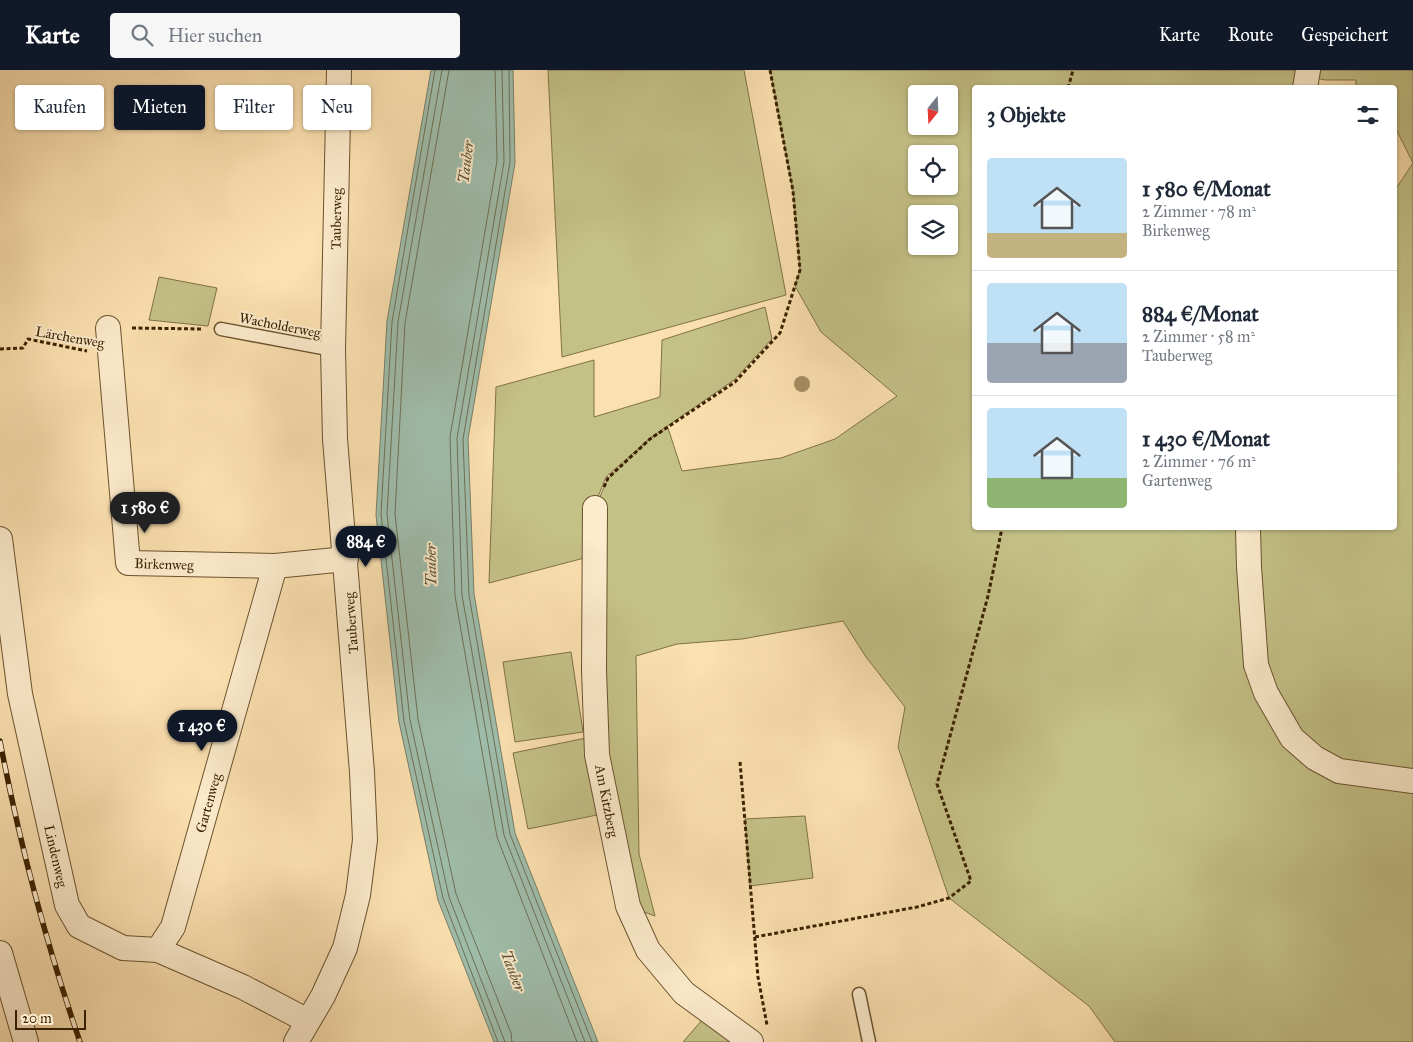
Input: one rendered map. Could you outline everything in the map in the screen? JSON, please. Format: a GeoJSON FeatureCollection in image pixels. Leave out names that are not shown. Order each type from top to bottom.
{"type":"FeatureCollection","features":[{"type":"Feature","properties":{"kind":"street","name":"Tauberweg"},"geometry":{"type":"LineString","coordinates":[[296,1042],[306,1020],[323,996],[345,948],[358,896],[365,840],[362,772],[346,559],[334,439],[333,350],[339,70]]}},
{"type":"Feature","properties":{"kind":"street"},"geometry":{"type":"LineString","coordinates":[[1306,85],[1308,70]]}},
{"type":"Feature","properties":{"kind":"street","name":"Birkenweg"},"geometry":{"type":"LineString","coordinates":[[108,328],[128,563],[275,566],[346,559]]}},
{"type":"Feature","properties":{"kind":"street","name":"Am Kitzberg"},"geometry":{"type":"LineString","coordinates":[[595,508],[594,670],[597,755],[628,906],[648,950],[684,993],[760,1037]]}},
{"type":"Feature","properties":{"kind":"street"},"geometry":{"type":"LineString","coordinates":[[1248,530],[1248,567],[1256,665],[1266,692],[1292,738],[1315,758],[1339,771],[1413,781]]}},
{"type":"Feature","properties":{"kind":"street","name":"Lindenweg"},"geometry":{"type":"LineString","coordinates":[[0,539],[20,694],[67,905],[79,926],[122,948],[158,950],[243,987],[306,1020]]}},
{"type":"Feature","properties":{"kind":"street","name":"Gartenweg"},"geometry":{"type":"LineString","coordinates":[[158,950],[173,926],[275,566]]}},
{"type":"Feature","properties":{"kind":"street"},"geometry":{"type":"LineString","coordinates":[[0,953],[26,1042]]}},
{"type":"Feature","properties":{"kind":"lane","name":"Wacholderweg"},"geometry":{"type":"LineString","coordinates":[[221,329],[333,350]]}},
{"type":"Feature","properties":{"kind":"lane"},"geometry":{"type":"LineString","coordinates":[[859,994],[869,1042]]}},
{"type":"Feature","properties":{"kind":"path"},"geometry":{"type":"LineString","coordinates":[[595,508],[608,478],[650,439],[734,382],[780,332],[800,270],[793,191],[770,70]]}},
{"type":"Feature","properties":{"kind":"path"},"geometry":{"type":"LineString","coordinates":[[1069,85],[1073,70]]}},
{"type":"Feature","properties":{"kind":"path"},"geometry":{"type":"LineString","coordinates":[[108,328],[221,329]]}},
{"type":"Feature","properties":{"kind":"path","name":"Lärchenweg"},"geometry":{"type":"LineString","coordinates":[[0,349],[23,348],[28,339],[110,356]]}},
{"type":"Feature","properties":{"kind":"path"},"geometry":{"type":"LineString","coordinates":[[755,937],[918,908],[949,898],[971,881],[937,784],[988,596],[1002,530]]}},
{"type":"Feature","properties":{"kind":"path"},"geometry":{"type":"LineString","coordinates":[[740,762],[758,977],[760,1037]]}},
{"type":"Feature","properties":{"kind":"shaded area"},"geometry":{"type":"Polygon","coordinates":[[[548,70],[744,70],[786,295],[562,357],[548,70]]]}},
{"type":"Feature","properties":{"kind":"shaded area"},"geometry":{"type":"Polygon","coordinates":[[[770,70],[1413,70],[1413,163],[1413,1042],[1115,1042],[1089,1006],[949,898],[898,747],[905,707],[866,657],[843,621],[742,639],[677,644],[636,656],[639,854],[655,916],[628,906],[597,755],[595,508],[608,478],[650,439],[668,428],[682,471],[781,458],[835,439],[897,396],[821,332],[795,286],[800,270],[793,191],[770,70]]]}},
{"type":"Feature","properties":{"kind":"shaded area"},"geometry":{"type":"Polygon","coordinates":[[[159,277],[217,288],[208,326],[149,320],[159,277]]]}},
{"type":"Feature","properties":{"kind":"shaded area"},"geometry":{"type":"Polygon","coordinates":[[[765,307],[772,339],[734,380],[650,438],[606,477],[593,509],[592,556],[489,583],[496,387],[594,360],[594,417],[660,397],[662,340],[765,307]]]}},
{"type":"Feature","properties":{"kind":"shaded area"},"geometry":{"type":"Polygon","coordinates":[[[571,652],[583,732],[515,742],[503,662],[571,652]]]}},
{"type":"Feature","properties":{"kind":"shaded area"},"geometry":{"type":"Polygon","coordinates":[[[586,738],[602,814],[528,829],[513,753],[586,738]]]}},
{"type":"Feature","properties":{"kind":"shaded area"},"geometry":{"type":"Polygon","coordinates":[[[805,816],[813,878],[750,886],[745,819],[805,816]]]}},
{"type":"Feature","properties":{"kind":"shaded area"},"geometry":{"type":"Polygon","coordinates":[[[709,1012],[751,1042],[683,1042],[709,1012]]]}},
{"type":"Feature","properties":{"kind":"water","name":"Tauber"},"geometry":{"type":"Polygon","coordinates":[[[431,70],[513,70],[515,163],[468,439],[474,594],[515,833],[598,1042],[494,1042],[438,900],[399,722],[376,515],[387,321],[431,70]]]}},
{"type":"Feature","properties":{"kind":"railway"},"geometry":{"type":"LineString","coordinates":[[0,741],[35,893],[56,969],[80,1042]]}}]}
